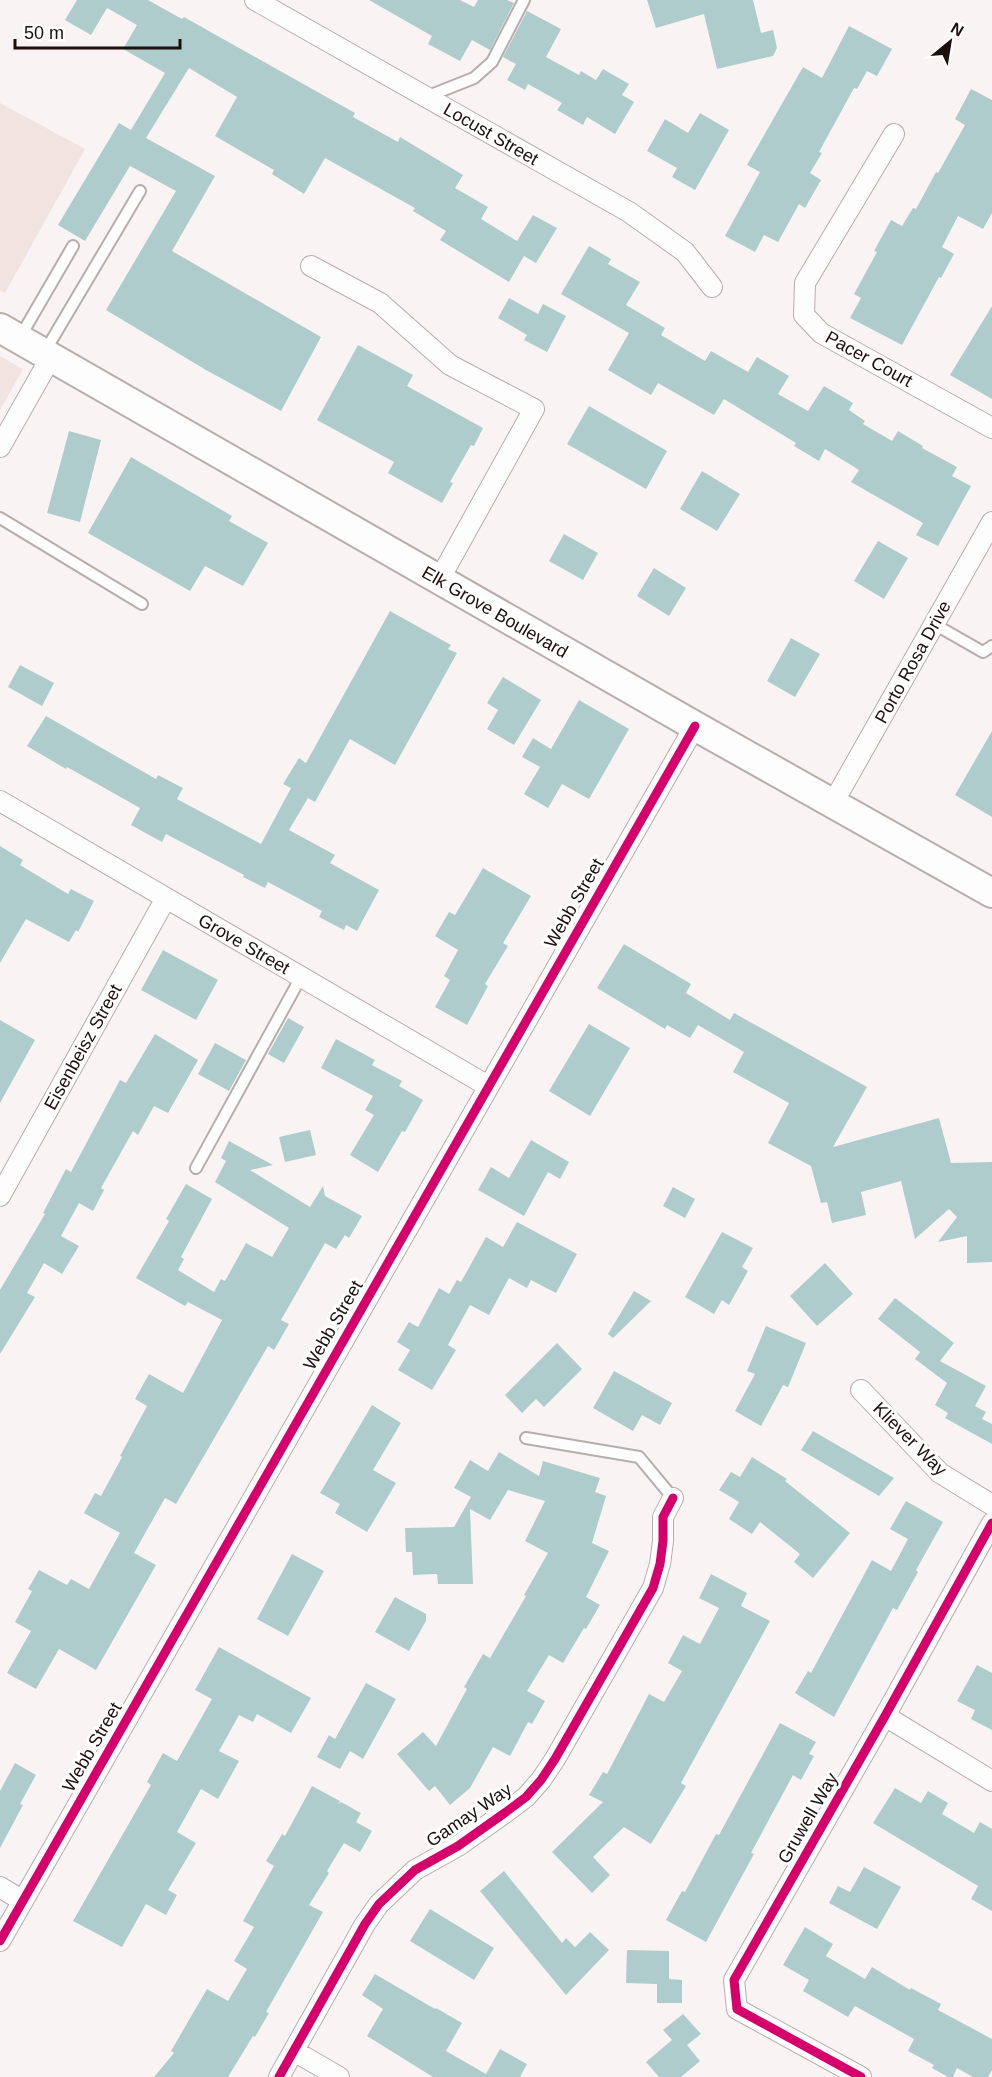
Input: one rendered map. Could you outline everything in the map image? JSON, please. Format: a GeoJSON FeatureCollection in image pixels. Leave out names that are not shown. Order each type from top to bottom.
{"type":"FeatureCollection","features":[{"type":"Feature","properties":{"kind":"main road","name":"Elk Grove Boulevard"},"geometry":{"type":"LineString","coordinates":[[10,333],[694,726],[992,893]]}},
{"type":"Feature","properties":{"kind":"street","name":"Locust Street"},"geometry":{"type":"LineString","coordinates":[[255,0],[629,212],[685,252],[712,287]]}},
{"type":"Feature","properties":{"kind":"street","name":"Pacer Court"},"geometry":{"type":"LineString","coordinates":[[894,134],[805,283],[804,315],[821,333],[992,428]]}},
{"type":"Feature","properties":{"kind":"street"},"geometry":{"type":"LineString","coordinates":[[311,266],[380,303],[450,365],[534,409],[440,580]]}},
{"type":"Feature","properties":{"kind":"street"},"geometry":{"type":"LineString","coordinates":[[0,447],[48,355]]}},
{"type":"Feature","properties":{"kind":"street","name":"Porto Rosa Drive"},"geometry":{"type":"LineString","coordinates":[[833,803],[992,522]]}},
{"type":"Feature","properties":{"kind":"street","name":"Webb Street"},"geometry":{"type":"LineString","coordinates":[[0,1941],[694,726]]}},
{"type":"Feature","properties":{"kind":"street","name":"Grove Street"},"geometry":{"type":"LineString","coordinates":[[0,801],[488,1086]]}},
{"type":"Feature","properties":{"kind":"street","name":"Eisenbeisz Street"},"geometry":{"type":"LineString","coordinates":[[0,1196],[166,898]]}},
{"type":"Feature","properties":{"kind":"street","name":"Kliever Way"},"geometry":{"type":"LineString","coordinates":[[861,1390],[940,1473],[992,1505]]}},
{"type":"Feature","properties":{"kind":"street","name":"Gamay Way"},"geometry":{"type":"LineString","coordinates":[[279,2077],[365,1924],[379,1904],[415,1870],[458,1846],[525,1797],[555,1759],[653,1588],[660,1564],[663,1517],[673,1498]]}},
{"type":"Feature","properties":{"kind":"street","name":"Gruwell Way"},"geometry":{"type":"LineString","coordinates":[[861,2077],[738,2008],[734,1980],[992,1523]]}},
{"type":"Feature","properties":{"kind":"street"},"geometry":{"type":"LineString","coordinates":[[885,1716],[992,1781]]}},
{"type":"Feature","properties":{"kind":"street"},"geometry":{"type":"LineString","coordinates":[[0,1887],[23,1901]]}},
{"type":"Feature","properties":{"kind":"street"},"geometry":{"type":"LineString","coordinates":[[294,2051],[339,2077]]}},
{"type":"Feature","properties":{"kind":"lane"},"geometry":{"type":"LineString","coordinates":[[426,97],[474,78],[492,62],[524,0]]}},
{"type":"Feature","properties":{"kind":"lane"},"geometry":{"type":"LineString","coordinates":[[48,355],[140,191]]}},
{"type":"Feature","properties":{"kind":"lane"},"geometry":{"type":"LineString","coordinates":[[10,333],[73,246]]}},
{"type":"Feature","properties":{"kind":"lane"},"geometry":{"type":"LineString","coordinates":[[0,518],[142,604]]}},
{"type":"Feature","properties":{"kind":"lane"},"geometry":{"type":"LineString","coordinates":[[934,624],[983,652],[992,646]]}},
{"type":"Feature","properties":{"kind":"lane"},"geometry":{"type":"LineString","coordinates":[[196,1168],[301,977]]}},
{"type":"Feature","properties":{"kind":"lane"},"geometry":{"type":"LineString","coordinates":[[526,1438],[639,1457],[673,1498]]}},
{"type":"Feature","properties":{"kind":"shaded area"},"geometry":{"type":"Polygon","coordinates":[[[0,103],[85,149],[5,293],[0,291],[0,103]]]}},
{"type":"Feature","properties":{"kind":"shaded area"},"geometry":{"type":"Polygon","coordinates":[[[0,356],[23,369],[0,410],[0,356]]]}},
{"type":"Feature","properties":{"kind":"building"},"geometry":{"type":"Polygon","coordinates":[[[77,0],[148,0],[182,19],[184,17],[355,113],[353,117],[398,142],[400,137],[463,175],[455,188],[488,207],[481,219],[517,241],[533,215],[557,228],[536,263],[524,256],[509,282],[440,240],[446,231],[413,211],[415,208],[325,158],[304,194],[272,174],[274,170],[215,136],[237,97],[189,68],[146,138],[215,176],[172,251],[321,337],[281,411],[206,370],[106,310],[176,191],[130,166],[85,241],[58,225],[119,123],[131,130],[165,73],[123,49],[137,25],[107,8],[91,35],[65,20],[77,0]]]}},
{"type":"Feature","properties":{"kind":"building"},"geometry":{"type":"Polygon","coordinates":[[[369,0],[460,0],[474,7],[478,0],[507,0],[514,3],[490,50],[472,40],[460,61],[428,44],[432,36],[369,0]]]}},
{"type":"Feature","properties":{"kind":"building"},"geometry":{"type":"Polygon","coordinates":[[[647,0],[753,0],[761,33],[773,30],[777,48],[773,56],[717,69],[704,14],[656,28],[647,0]]]}},
{"type":"Feature","properties":{"kind":"building"},"geometry":{"type":"Polygon","coordinates":[[[527,11],[561,29],[546,57],[579,75],[581,71],[596,80],[603,69],[629,84],[622,95],[634,102],[615,134],[587,117],[583,125],[557,110],[562,103],[528,84],[525,90],[507,80],[516,64],[503,57],[527,11]]]}},
{"type":"Feature","properties":{"kind":"building"},"geometry":{"type":"Polygon","coordinates":[[[849,26],[892,49],[877,76],[867,71],[857,89],[854,88],[810,173],[821,180],[805,208],[799,204],[778,242],[764,235],[755,252],[725,236],[760,172],[747,165],[803,67],[822,78],[849,26]]]}},
{"type":"Feature","properties":{"kind":"building"},"geometry":{"type":"Polygon","coordinates":[[[971,89],[992,100],[992,213],[983,229],[958,216],[942,247],[954,254],[902,345],[850,318],[861,298],[854,294],[891,220],[902,226],[913,208],[916,209],[936,172],[938,173],[965,125],[955,119],[971,89]]]}},
{"type":"Feature","properties":{"kind":"building"},"geometry":{"type":"Polygon","coordinates":[[[700,113],[729,130],[695,190],[672,177],[677,168],[647,151],[665,119],[688,133],[700,113]]]}},
{"type":"Feature","properties":{"kind":"building"},"geometry":{"type":"Polygon","coordinates":[[[589,246],[611,259],[608,264],[640,282],[626,305],[665,328],[661,335],[705,361],[711,351],[748,372],[757,357],[789,376],[778,394],[808,411],[824,386],[853,403],[849,410],[865,421],[863,424],[892,441],[898,431],[923,446],[922,448],[957,467],[952,476],[971,486],[938,546],[916,535],[923,523],[851,482],[859,470],[825,449],[819,461],[794,446],[796,443],[724,399],[714,415],[658,383],[651,395],[608,370],[629,333],[561,294],[589,246]]]}},
{"type":"Feature","properties":{"kind":"building"},"geometry":{"type":"Polygon","coordinates":[[[509,298],[538,314],[543,304],[566,316],[547,352],[524,340],[527,335],[498,318],[509,298]]]}},
{"type":"Feature","properties":{"kind":"building"},"geometry":{"type":"Polygon","coordinates":[[[992,306],[992,399],[950,375],[992,306]]]}},
{"type":"Feature","properties":{"kind":"building"},"geometry":{"type":"Polygon","coordinates":[[[358,345],[413,375],[407,386],[483,428],[450,482],[453,483],[442,503],[388,473],[394,462],[317,420],[358,345]]]}},
{"type":"Feature","properties":{"kind":"building"},"geometry":{"type":"Polygon","coordinates":[[[589,406],[667,451],[646,489],[567,444],[589,406]]]}},
{"type":"Feature","properties":{"kind":"building"},"geometry":{"type":"Polygon","coordinates":[[[69,431],[101,440],[80,522],[47,513],[69,431]]]}},
{"type":"Feature","properties":{"kind":"building"},"geometry":{"type":"Polygon","coordinates":[[[131,457],[232,516],[229,521],[268,543],[243,586],[205,566],[190,591],[88,533],[131,457]]]}},
{"type":"Feature","properties":{"kind":"building"},"geometry":{"type":"Polygon","coordinates":[[[702,471],[740,494],[717,531],[680,509],[702,471]]]}},
{"type":"Feature","properties":{"kind":"building"},"geometry":{"type":"Polygon","coordinates":[[[564,534],[598,553],[583,580],[549,561],[564,534]]]}},
{"type":"Feature","properties":{"kind":"building"},"geometry":{"type":"Polygon","coordinates":[[[878,541],[908,558],[884,599],[854,581],[878,541]]]}},
{"type":"Feature","properties":{"kind":"building"},"geometry":{"type":"Polygon","coordinates":[[[654,568],[686,588],[669,616],[637,596],[654,568]]]}},
{"type":"Feature","properties":{"kind":"building"},"geometry":{"type":"Polygon","coordinates":[[[390,611],[451,645],[448,649],[457,653],[395,765],[350,739],[315,802],[308,798],[289,830],[335,855],[330,863],[379,890],[357,931],[346,925],[344,930],[319,917],[322,911],[268,882],[265,888],[166,834],[162,842],[131,825],[140,808],[27,746],[46,716],[156,779],[158,775],[183,788],[177,799],[261,844],[291,788],[283,784],[299,758],[306,763],[390,611]]]}},
{"type":"Feature","properties":{"kind":"building"},"geometry":{"type":"Polygon","coordinates":[[[791,638],[820,654],[795,697],[767,681],[791,638]]]}},
{"type":"Feature","properties":{"kind":"building"},"geometry":{"type":"Polygon","coordinates":[[[20,665],[54,683],[42,706],[8,687],[20,665]]]}},
{"type":"Feature","properties":{"kind":"building"},"geometry":{"type":"Polygon","coordinates":[[[503,677],[541,700],[514,745],[487,729],[498,710],[487,703],[503,677]]]}},
{"type":"Feature","properties":{"kind":"building"},"geometry":{"type":"Polygon","coordinates":[[[579,700],[629,729],[589,799],[562,784],[548,808],[524,794],[540,767],[522,757],[533,738],[551,749],[579,700]]]}},
{"type":"Feature","properties":{"kind":"building"},"geometry":{"type":"Polygon","coordinates":[[[992,731],[992,817],[955,795],[992,731]]]}},
{"type":"Feature","properties":{"kind":"building"},"geometry":{"type":"Polygon","coordinates":[[[0,846],[23,860],[20,865],[68,894],[71,889],[94,901],[78,932],[76,930],[69,942],[26,919],[0,963],[0,846]]]}},
{"type":"Feature","properties":{"kind":"building"},"geometry":{"type":"Polygon","coordinates":[[[483,868],[531,896],[503,943],[508,946],[485,984],[488,986],[467,1025],[435,1007],[450,980],[444,976],[458,950],[435,936],[449,912],[455,915],[483,868]]]}},
{"type":"Feature","properties":{"kind":"building"},"geometry":{"type":"Polygon","coordinates":[[[624,944],[691,984],[686,993],[730,1020],[734,1013],[867,1087],[833,1147],[939,1118],[951,1163],[992,1162],[992,1262],[967,1263],[967,1236],[938,1242],[957,1217],[949,1209],[915,1239],[901,1181],[861,1192],[866,1215],[832,1223],[827,1202],[821,1203],[811,1166],[768,1143],[789,1103],[733,1072],[744,1052],[698,1025],[690,1038],[667,1025],[665,1029],[597,988],[624,944]]]}},
{"type":"Feature","properties":{"kind":"building"},"geometry":{"type":"Polygon","coordinates":[[[163,950],[218,980],[196,1020],[141,990],[163,950]]]}},
{"type":"Feature","properties":{"kind":"building"},"geometry":{"type":"Polygon","coordinates":[[[288,1018],[304,1027],[284,1063],[268,1054],[288,1018]]]}},
{"type":"Feature","properties":{"kind":"building"},"geometry":{"type":"Polygon","coordinates":[[[0,1020],[35,1040],[0,1103],[0,1020]]]}},
{"type":"Feature","properties":{"kind":"building"},"geometry":{"type":"Polygon","coordinates":[[[589,1024],[630,1048],[590,1116],[549,1091],[589,1024]]]}},
{"type":"Feature","properties":{"kind":"building"},"geometry":{"type":"Polygon","coordinates":[[[155,1034],[198,1060],[168,1113],[154,1106],[138,1135],[133,1131],[101,1188],[104,1190],[93,1211],[79,1203],[61,1236],[79,1246],[62,1274],[44,1263],[27,1293],[35,1297],[0,1354],[0,1290],[45,1214],[43,1213],[66,1169],[71,1172],[120,1080],[126,1083],[155,1034]]]}},
{"type":"Feature","properties":{"kind":"building"},"geometry":{"type":"Polygon","coordinates":[[[336,1039],[375,1060],[372,1065],[402,1081],[399,1086],[423,1100],[378,1172],[350,1155],[374,1115],[365,1110],[373,1096],[321,1068],[336,1039]]]}},
{"type":"Feature","properties":{"kind":"building"},"geometry":{"type":"Polygon","coordinates":[[[215,1043],[246,1060],[229,1091],[198,1074],[215,1043]]]}},
{"type":"Feature","properties":{"kind":"building"},"geometry":{"type":"Polygon","coordinates":[[[310,1130],[316,1155],[285,1162],[279,1137],[310,1130]]]}},
{"type":"Feature","properties":{"kind":"building"},"geometry":{"type":"Polygon","coordinates":[[[531,1140],[569,1162],[560,1179],[548,1172],[524,1216],[478,1190],[491,1167],[509,1178],[531,1140]]]}},
{"type":"Feature","properties":{"kind":"building"},"geometry":{"type":"Polygon","coordinates":[[[229,1141],[273,1165],[250,1170],[310,1207],[323,1186],[325,1196],[362,1216],[349,1238],[345,1235],[336,1249],[325,1243],[281,1320],[289,1324],[274,1350],[268,1346],[176,1504],[165,1498],[134,1553],[156,1565],[96,1670],[59,1649],[36,1689],[7,1673],[31,1631],[15,1622],[32,1591],[28,1589],[39,1570],[67,1585],[71,1579],[89,1589],[120,1533],[84,1513],[95,1493],[101,1496],[147,1406],[135,1399],[149,1374],[183,1393],[222,1320],[188,1302],[185,1306],[136,1278],[169,1221],[166,1219],[186,1184],[212,1199],[181,1257],[184,1259],[178,1270],[214,1292],[221,1279],[225,1281],[246,1243],[272,1257],[289,1228],[215,1182],[226,1161],[221,1158],[229,1141]]]}},
{"type":"Feature","properties":{"kind":"building"},"geometry":{"type":"Polygon","coordinates":[[[673,1187],[695,1199],[685,1218],[663,1206],[673,1187]]]}},
{"type":"Feature","properties":{"kind":"building"},"geometry":{"type":"Polygon","coordinates":[[[517,1222],[577,1254],[556,1293],[531,1280],[527,1288],[509,1278],[489,1315],[470,1305],[448,1345],[456,1350],[432,1390],[398,1370],[410,1350],[397,1342],[409,1322],[418,1327],[439,1288],[449,1294],[457,1280],[461,1282],[486,1237],[503,1247],[517,1222]]]}},
{"type":"Feature","properties":{"kind":"building"},"geometry":{"type":"Polygon","coordinates":[[[722,1232],[753,1248],[742,1267],[748,1271],[729,1305],[722,1300],[714,1314],[685,1297],[722,1232]]]}},
{"type":"Feature","properties":{"kind":"building"},"geometry":{"type":"Polygon","coordinates":[[[825,1263],[853,1294],[817,1326],[790,1296],[825,1263]]]}},
{"type":"Feature","properties":{"kind":"building"},"geometry":{"type":"Polygon","coordinates":[[[634,1291],[651,1301],[613,1338],[608,1334],[634,1291]]]}},
{"type":"Feature","properties":{"kind":"building"},"geometry":{"type":"Polygon","coordinates":[[[895,1298],[954,1343],[940,1361],[986,1386],[975,1406],[986,1412],[982,1419],[992,1424],[992,1444],[945,1418],[948,1413],[935,1405],[947,1383],[915,1359],[920,1352],[878,1319],[895,1298]]]}},
{"type":"Feature","properties":{"kind":"building"},"geometry":{"type":"Polygon","coordinates":[[[766,1326],[806,1343],[788,1387],[783,1385],[761,1426],[735,1411],[755,1374],[747,1371],[766,1326]]]}},
{"type":"Feature","properties":{"kind":"building"},"geometry":{"type":"Polygon","coordinates":[[[557,1343],[582,1369],[544,1407],[536,1399],[522,1413],[505,1395],[557,1343]]]}},
{"type":"Feature","properties":{"kind":"building"},"geometry":{"type":"Polygon","coordinates":[[[614,1371],[672,1403],[660,1425],[642,1415],[633,1431],[593,1408],[614,1371]]]}},
{"type":"Feature","properties":{"kind":"building"},"geometry":{"type":"Polygon","coordinates":[[[372,1405],[401,1423],[373,1470],[396,1483],[367,1532],[335,1513],[340,1504],[320,1493],[372,1405]]]}},
{"type":"Feature","properties":{"kind":"building"},"geometry":{"type":"Polygon","coordinates":[[[813,1431],[894,1478],[879,1496],[801,1450],[813,1431]]]}},
{"type":"Feature","properties":{"kind":"building"},"geometry":{"type":"Polygon","coordinates":[[[499,1452],[539,1476],[543,1461],[600,1478],[595,1492],[606,1496],[592,1543],[609,1551],[586,1597],[600,1605],[586,1629],[584,1628],[563,1663],[549,1655],[527,1691],[545,1701],[532,1724],[528,1722],[510,1756],[493,1747],[470,1788],[450,1805],[435,1786],[429,1791],[397,1754],[423,1732],[436,1746],[467,1689],[464,1687],[483,1654],[490,1658],[548,1553],[525,1541],[545,1501],[508,1490],[490,1520],[470,1509],[473,1584],[438,1584],[437,1574],[413,1575],[412,1552],[406,1552],[405,1528],[454,1527],[471,1497],[454,1488],[470,1460],[488,1471],[499,1452]]]}},
{"type":"Feature","properties":{"kind":"building"},"geometry":{"type":"Polygon","coordinates":[[[752,1457],[787,1479],[785,1481],[850,1533],[813,1578],[794,1562],[800,1554],[760,1522],[752,1534],[729,1519],[739,1502],[719,1490],[731,1472],[740,1477],[752,1457]]]}},
{"type":"Feature","properties":{"kind":"building"},"geometry":{"type":"Polygon","coordinates":[[[906,1501],[943,1522],[897,1610],[893,1608],[834,1717],[795,1693],[808,1671],[811,1673],[872,1560],[891,1571],[908,1539],[890,1529],[906,1501]]]}},
{"type":"Feature","properties":{"kind":"building"},"geometry":{"type":"Polygon","coordinates":[[[292,1554],[324,1571],[288,1636],[257,1619],[292,1554]]]}},
{"type":"Feature","properties":{"kind":"building"},"geometry":{"type":"Polygon","coordinates":[[[711,1574],[747,1593],[741,1606],[770,1621],[681,1783],[686,1786],[651,1844],[624,1827],[593,1857],[610,1875],[592,1893],[552,1852],[603,1802],[589,1795],[603,1772],[607,1774],[649,1694],[664,1702],[682,1671],[668,1663],[683,1635],[700,1644],[719,1608],[699,1598],[711,1574]]]}},
{"type":"Feature","properties":{"kind":"building"},"geometry":{"type":"Polygon","coordinates":[[[395,1597],[426,1614],[426,1621],[409,1651],[375,1632],[395,1597]]]}},
{"type":"Feature","properties":{"kind":"building"},"geometry":{"type":"Polygon","coordinates":[[[219,1647],[311,1698],[291,1733],[257,1714],[253,1722],[239,1715],[219,1751],[239,1761],[218,1799],[201,1789],[177,1832],[196,1843],[168,1890],[177,1895],[166,1915],[146,1904],[122,1947],[73,1921],[151,1785],[147,1782],[163,1753],[177,1761],[212,1699],[195,1690],[219,1647]]]}},
{"type":"Feature","properties":{"kind":"building"},"geometry":{"type":"Polygon","coordinates":[[[977,1665],[992,1673],[992,1730],[971,1719],[975,1710],[957,1701],[977,1665]]]}},
{"type":"Feature","properties":{"kind":"building"},"geometry":{"type":"Polygon","coordinates":[[[366,1683],[396,1699],[363,1759],[350,1751],[340,1769],[317,1757],[329,1735],[335,1739],[366,1683]]]}},
{"type":"Feature","properties":{"kind":"building"},"geometry":{"type":"Polygon","coordinates":[[[780,1723],[816,1742],[809,1754],[814,1756],[801,1780],[793,1775],[751,1853],[754,1854],[706,1942],[666,1920],[682,1891],[685,1892],[716,1834],[719,1835],[780,1723]]]}},
{"type":"Feature","properties":{"kind":"building"},"geometry":{"type":"Polygon","coordinates":[[[15,1763],[36,1775],[0,1848],[0,1791],[15,1763]]]}},
{"type":"Feature","properties":{"kind":"building"},"geometry":{"type":"Polygon","coordinates":[[[312,1786],[340,1801],[338,1804],[341,1802],[361,1813],[356,1822],[372,1831],[360,1852],[344,1843],[327,1871],[329,1873],[309,1905],[323,1912],[266,2012],[269,2013],[228,2077],[154,2077],[174,2053],[171,2051],[207,1989],[228,2001],[247,1969],[234,1961],[254,1927],[243,1921],[274,1866],[266,1861],[282,1834],[285,1836],[312,1786]]]}},
{"type":"Feature","properties":{"kind":"building"},"geometry":{"type":"Polygon","coordinates":[[[895,1788],[921,1803],[928,1791],[948,1803],[942,1814],[974,1833],[980,1822],[992,1829],[992,1911],[971,1899],[978,1886],[873,1823],[895,1788]]]}},
{"type":"Feature","properties":{"kind":"building"},"geometry":{"type":"Polygon","coordinates":[[[864,1867],[901,1887],[877,1929],[829,1903],[838,1886],[850,1892],[864,1867]]]}},
{"type":"Feature","properties":{"kind":"building"},"geometry":{"type":"Polygon","coordinates":[[[504,1871],[562,1943],[566,1938],[575,1947],[590,1932],[609,1950],[566,1995],[480,1891],[504,1871]]]}},
{"type":"Feature","properties":{"kind":"building"},"geometry":{"type":"Polygon","coordinates":[[[430,1909],[494,1948],[474,1980],[410,1941],[430,1909]]]}},
{"type":"Feature","properties":{"kind":"building"},"geometry":{"type":"Polygon","coordinates":[[[805,1927],[833,1944],[826,1956],[865,1979],[872,1967],[910,1990],[911,1988],[941,2004],[938,2010],[992,2039],[992,2070],[988,2077],[973,2077],[957,2068],[953,2077],[948,2077],[932,2068],[934,2065],[908,2051],[914,2039],[855,2006],[848,2017],[803,1991],[809,1980],[783,1965],[805,1927]]]}},
{"type":"Feature","properties":{"kind":"building"},"geometry":{"type":"Polygon","coordinates":[[[627,1950],[669,1951],[669,1979],[682,1980],[682,2003],[657,2003],[657,1984],[626,1983],[627,1950]]]}},
{"type":"Feature","properties":{"kind":"building"},"geometry":{"type":"Polygon","coordinates":[[[375,1974],[462,2023],[446,2051],[486,2074],[500,2049],[527,2064],[520,2077],[433,2077],[367,2036],[383,2009],[362,1995],[375,1974]]]}},
{"type":"Feature","properties":{"kind":"building"},"geometry":{"type":"Polygon","coordinates":[[[683,2014],[701,2034],[687,2045],[700,2061],[681,2077],[659,2077],[646,2062],[672,2040],[663,2030],[683,2014]]]}},
{"type":"Feature","properties":{"kind":"cycle path"},"geometry":{"type":"LineString","coordinates":[[0,1941],[695,726]]}},
{"type":"Feature","properties":{"kind":"cycle path"},"geometry":{"type":"LineString","coordinates":[[279,2077],[365,1924],[379,1904],[415,1870],[458,1846],[506,1812],[526,1797],[541,1780],[653,1588],[660,1564],[663,1517],[673,1498]]}},
{"type":"Feature","properties":{"kind":"cycle path"},"geometry":{"type":"LineString","coordinates":[[861,2077],[737,2009],[734,1980],[992,1523]]}}]}
